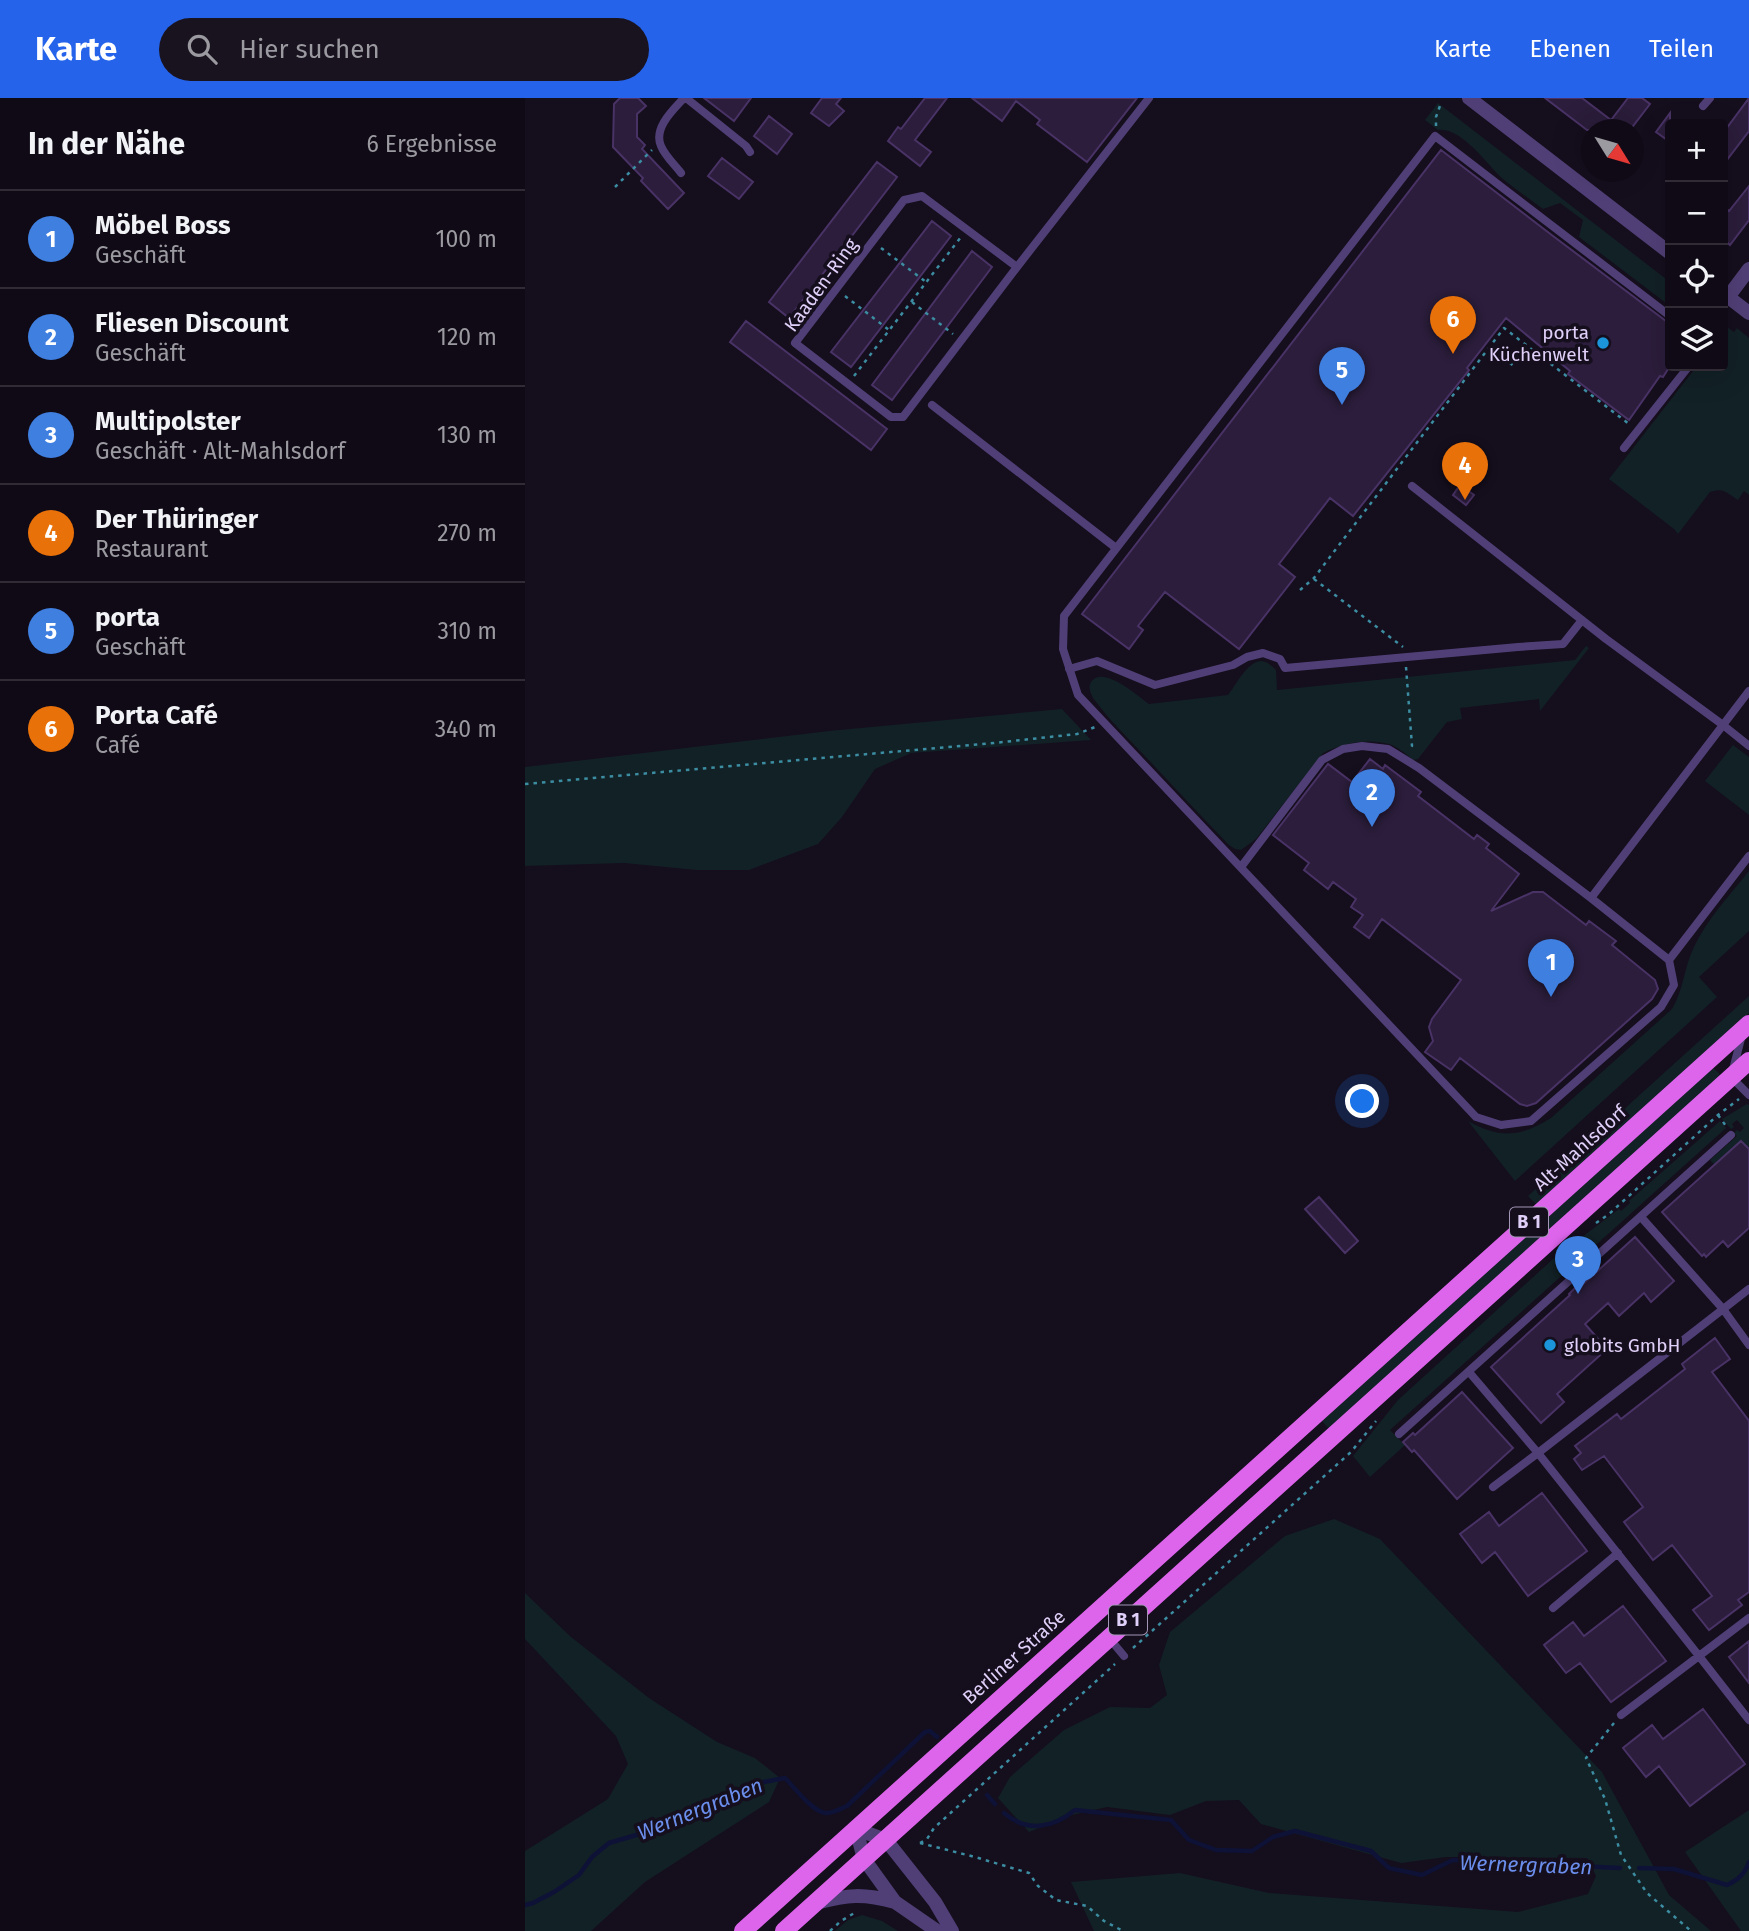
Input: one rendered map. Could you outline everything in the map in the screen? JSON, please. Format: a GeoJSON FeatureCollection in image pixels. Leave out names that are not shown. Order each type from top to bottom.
{"type":"FeatureCollection","features":[{"type":"Feature","properties":{"kind":"main road","name":"Alt-Mahlsdorf"},"geometry":{"type":"LineString","coordinates":[[1315,1416],[1746,1026]]}},
{"type":"Feature","properties":{"kind":"main road","name":"B 1"},"geometry":{"type":"LineString","coordinates":[[784,1931],[1749,1061]]}},
{"type":"Feature","properties":{"kind":"main road","name":"Berliner Straße"},"geometry":{"type":"LineString","coordinates":[[743,1931],[1315,1416]]}},
{"type":"Feature","properties":{"kind":"street"},"geometry":{"type":"LineString","coordinates":[[1469,98],[1665,249]]}},
{"type":"Feature","properties":{"kind":"street"},"geometry":{"type":"LineString","coordinates":[[1728,292],[1749,269]]}},
{"type":"Feature","properties":{"kind":"street"},"geometry":{"type":"LineString","coordinates":[[1728,297],[1749,313]]}},
{"type":"Feature","properties":{"kind":"street"},"geometry":{"type":"LineString","coordinates":[[856,1829],[886,1840],[935,1902],[952,1931]]}},
{"type":"Feature","properties":{"kind":"street"},"geometry":{"type":"LineString","coordinates":[[856,1829],[864,1859],[895,1902]]}},
{"type":"Feature","properties":{"kind":"street"},"geometry":{"type":"LineString","coordinates":[[814,1903],[851,1895],[876,1896],[895,1902],[937,1931]]}},
{"type":"Feature","properties":{"kind":"lane"},"geometry":{"type":"LineString","coordinates":[[681,173],[660,142],[660,130],[667,117],[685,98],[750,152]]}},
{"type":"Feature","properties":{"kind":"lane","name":"Kaaden-Ring"},"geometry":{"type":"LineString","coordinates":[[1017,267],[922,196],[904,200],[795,343],[891,417],[903,417],[1149,98]]}},
{"type":"Feature","properties":{"kind":"lane"},"geometry":{"type":"LineString","coordinates":[[1703,106],[1710,98]]}},
{"type":"Feature","properties":{"kind":"lane"},"geometry":{"type":"LineString","coordinates":[[1241,867],[1322,760],[1343,749],[1362,746],[1388,749],[1419,768],[1669,960],[1674,985],[1661,1007],[1531,1121],[1501,1125],[1476,1117],[1078,695],[1063,649],[1065,616],[1435,136],[1665,312]]}},
{"type":"Feature","properties":{"kind":"lane"},"geometry":{"type":"LineString","coordinates":[[1624,448],[1685,371]]}},
{"type":"Feature","properties":{"kind":"lane"},"geometry":{"type":"LineString","coordinates":[[932,405],[1117,548]]}},
{"type":"Feature","properties":{"kind":"lane"},"geometry":{"type":"LineString","coordinates":[[1412,486],[1582,620],[1749,746]]}},
{"type":"Feature","properties":{"kind":"lane"},"geometry":{"type":"LineString","coordinates":[[1069,669],[1097,661],[1155,685],[1233,665],[1247,657],[1263,653],[1280,659],[1285,668],[1563,644],[1582,620]]}},
{"type":"Feature","properties":{"kind":"lane"},"geometry":{"type":"LineString","coordinates":[[1591,898],[1749,691]]}},
{"type":"Feature","properties":{"kind":"lane"},"geometry":{"type":"LineString","coordinates":[[1669,960],[1749,856]]}},
{"type":"Feature","properties":{"kind":"lane"},"geometry":{"type":"LineString","coordinates":[[1746,1026],[1731,1077],[1749,1094]]}},
{"type":"Feature","properties":{"kind":"lane"},"geometry":{"type":"LineString","coordinates":[[1399,1434],[1731,1135]]}},
{"type":"Feature","properties":{"kind":"lane"},"geometry":{"type":"LineString","coordinates":[[1641,1217],[1723,1309],[1749,1345]]}},
{"type":"Feature","properties":{"kind":"lane"},"geometry":{"type":"LineString","coordinates":[[1493,1487],[1749,1289]]}},
{"type":"Feature","properties":{"kind":"lane"},"geometry":{"type":"LineString","coordinates":[[1469,1372],[1538,1452],[1749,1720]]}},
{"type":"Feature","properties":{"kind":"lane"},"geometry":{"type":"LineString","coordinates":[[1553,1608],[1618,1553]]}},
{"type":"Feature","properties":{"kind":"lane"},"geometry":{"type":"LineString","coordinates":[[1621,1716],[1749,1618]]}},
{"type":"Feature","properties":{"kind":"lane"},"geometry":{"type":"LineString","coordinates":[[1109,1638],[1124,1656]]}},
{"type":"Feature","properties":{"kind":"path"},"geometry":{"type":"LineString","coordinates":[[1435,136],[1436,117],[1441,103]]}},
{"type":"Feature","properties":{"kind":"path"},"geometry":{"type":"LineString","coordinates":[[615,187],[660,142]]}},
{"type":"Feature","properties":{"kind":"path"},"geometry":{"type":"LineString","coordinates":[[848,384],[967,229]]}},
{"type":"Feature","properties":{"kind":"path"},"geometry":{"type":"LineString","coordinates":[[873,241],[926,282]]}},
{"type":"Feature","properties":{"kind":"path"},"geometry":{"type":"LineString","coordinates":[[836,289],[889,330]]}},
{"type":"Feature","properties":{"kind":"path"},"geometry":{"type":"LineString","coordinates":[[911,301],[961,340]]}},
{"type":"Feature","properties":{"kind":"path"},"geometry":{"type":"LineString","coordinates":[[1300,590],[1314,578],[1504,328],[1629,424]]}},
{"type":"Feature","properties":{"kind":"path"},"geometry":{"type":"LineString","coordinates":[[1489,348],[1514,366]]}},
{"type":"Feature","properties":{"kind":"path"},"geometry":{"type":"LineString","coordinates":[[525,784],[1077,734],[1092,730],[1103,722]]}},
{"type":"Feature","properties":{"kind":"path"},"geometry":{"type":"LineString","coordinates":[[1123,1931],[1104,1921],[1087,1906],[1056,1900],[1038,1886],[1029,1873],[921,1843],[934,1828],[1351,1452],[1380,1416]]}},
{"type":"Feature","properties":{"kind":"path"},"geometry":{"type":"LineString","coordinates":[[1621,1716],[1586,1758],[1605,1799],[1621,1854],[1647,1893],[1691,1931]]}},
{"type":"Feature","properties":{"kind":"path"},"geometry":{"type":"LineString","coordinates":[[830,1931],[856,1912]]}},
{"type":"Feature","properties":{"kind":"shaded area"},"geometry":{"type":"Polygon","coordinates":[[[1438,103],[1665,278],[1665,302],[1579,237],[1583,220],[1560,203],[1543,209],[1503,179],[1465,140],[1456,134],[1438,130],[1425,120],[1438,103]]]}},
{"type":"Feature","properties":{"kind":"shaded area"},"geometry":{"type":"Polygon","coordinates":[[[1728,328],[1734,332],[1737,328],[1749,338],[1749,495],[1744,491],[1738,500],[1722,490],[1710,492],[1678,534],[1609,479],[1693,371],[1728,371],[1728,328]]]}},
{"type":"Feature","properties":{"kind":"shaded area"},"geometry":{"type":"Polygon","coordinates":[[[1586,646],[1589,648],[1540,711],[1539,699],[1460,708],[1462,719],[1447,722],[1418,759],[1413,760],[1392,745],[1373,741],[1347,744],[1323,753],[1256,839],[1241,850],[1229,845],[1120,730],[1095,701],[1090,689],[1095,678],[1110,679],[1128,688],[1149,704],[1228,695],[1251,665],[1261,661],[1276,670],[1277,690],[1575,660],[1586,646]]]}},
{"type":"Feature","properties":{"kind":"shaded area"},"geometry":{"type":"Polygon","coordinates":[[[1062,709],[1091,740],[911,753],[875,769],[842,817],[818,844],[749,870],[697,870],[624,863],[525,866],[525,767],[829,731],[1062,709]]]}},
{"type":"Feature","properties":{"kind":"shaded area"},"geometry":{"type":"Polygon","coordinates":[[[1733,745],[1749,757],[1749,815],[1705,781],[1733,745]]]}},
{"type":"Feature","properties":{"kind":"shaded area"},"geometry":{"type":"Polygon","coordinates":[[[1749,871],[1749,931],[1699,977],[1717,997],[1515,1181],[1468,1121],[1490,1131],[1510,1133],[1529,1129],[1551,1118],[1672,1009],[1699,937],[1749,871]]]}},
{"type":"Feature","properties":{"kind":"shaded area"},"geometry":{"type":"Polygon","coordinates":[[[1749,996],[1749,1013],[1537,1205],[1528,1196],[1749,996]]]}},
{"type":"Feature","properties":{"kind":"shaded area"},"geometry":{"type":"Polygon","coordinates":[[[1713,1068],[1720,1078],[1329,1429],[1322,1421],[1713,1068]]]}},
{"type":"Feature","properties":{"kind":"shaded area"},"geometry":{"type":"Polygon","coordinates":[[[1747,1104],[1749,1149],[1741,1141],[1715,1165],[1710,1160],[1737,1136],[1734,1133],[1737,1130],[1740,1132],[1744,1128],[1737,1120],[1731,1129],[1722,1119],[1747,1104]]]}},
{"type":"Feature","properties":{"kind":"shaded area"},"geometry":{"type":"Polygon","coordinates":[[[1720,1121],[1726,1128],[1390,1430],[1405,1445],[1370,1477],[1353,1456],[1398,1400],[1553,1259],[1619,1209],[1621,1211],[1720,1121]]]}},
{"type":"Feature","properties":{"kind":"shaded area"},"geometry":{"type":"Polygon","coordinates":[[[1334,1519],[1380,1539],[1602,1772],[1669,1895],[1711,1931],[1094,1931],[1071,1882],[1180,1873],[1269,1893],[1518,1912],[1588,1894],[1596,1876],[1587,1858],[1446,1857],[1401,1863],[1261,1824],[1239,1800],[1206,1801],[1170,1815],[1107,1807],[1072,1815],[1029,1832],[998,1798],[1010,1777],[1064,1730],[1110,1707],[1150,1708],[1167,1695],[1159,1665],[1170,1632],[1285,1536],[1334,1519]]]}},
{"type":"Feature","properties":{"kind":"shaded area"},"geometry":{"type":"Polygon","coordinates":[[[525,1593],[571,1637],[649,1698],[717,1742],[755,1758],[780,1778],[769,1802],[645,1882],[591,1931],[525,1931],[525,1851],[608,1799],[628,1764],[616,1736],[525,1639],[525,1593]]]}},
{"type":"Feature","properties":{"kind":"shaded area"},"geometry":{"type":"Polygon","coordinates":[[[1749,1810],[1749,1931],[1741,1931],[1685,1852],[1749,1810]]]}},
{"type":"Feature","properties":{"kind":"shaded area"},"geometry":{"type":"Polygon","coordinates":[[[862,1915],[882,1921],[898,1931],[835,1931],[848,1920],[862,1915]]]}},
{"type":"Feature","properties":{"kind":"building"},"geometry":{"type":"Polygon","coordinates":[[[620,98],[638,98],[646,106],[637,114],[637,137],[645,145],[642,149],[684,193],[668,209],[613,147],[614,104],[620,98]]]}},
{"type":"Feature","properties":{"kind":"building"},"geometry":{"type":"Polygon","coordinates":[[[704,98],[751,98],[734,121],[704,98]]]}},
{"type":"Feature","properties":{"kind":"building"},"geometry":{"type":"Polygon","coordinates":[[[822,98],[841,98],[836,104],[844,111],[829,126],[811,113],[822,98]]]}},
{"type":"Feature","properties":{"kind":"building"},"geometry":{"type":"Polygon","coordinates":[[[925,98],[947,98],[915,140],[931,152],[920,166],[888,141],[925,98]]]}},
{"type":"Feature","properties":{"kind":"building"},"geometry":{"type":"Polygon","coordinates":[[[972,98],[1137,98],[1087,162],[1037,124],[1040,120],[1016,101],[1002,121],[972,98]]]}},
{"type":"Feature","properties":{"kind":"building"},"geometry":{"type":"Polygon","coordinates":[[[1545,98],[1582,98],[1610,119],[1581,119],[1581,125],[1545,98]]]}},
{"type":"Feature","properties":{"kind":"building"},"geometry":{"type":"Polygon","coordinates":[[[1628,98],[1642,98],[1650,104],[1638,119],[1612,119],[1628,98]]]}},
{"type":"Feature","properties":{"kind":"building"},"geometry":{"type":"Polygon","coordinates":[[[1749,98],[1749,131],[1728,158],[1728,126],[1749,98]]]}},
{"type":"Feature","properties":{"kind":"building"},"geometry":{"type":"Polygon","coordinates":[[[769,116],[792,134],[777,154],[754,136],[769,116]]]}},
{"type":"Feature","properties":{"kind":"building"},"geometry":{"type":"Polygon","coordinates":[[[1665,120],[1665,138],[1656,132],[1665,120]]]}},
{"type":"Feature","properties":{"kind":"building"},"geometry":{"type":"Polygon","coordinates":[[[1441,150],[1665,320],[1667,371],[1663,377],[1660,376],[1629,420],[1568,374],[1570,371],[1506,318],[1467,368],[1469,370],[1353,516],[1330,498],[1279,564],[1295,577],[1239,649],[1165,592],[1138,626],[1143,630],[1129,649],[1082,614],[1441,150]]]}},
{"type":"Feature","properties":{"kind":"building"},"geometry":{"type":"Polygon","coordinates":[[[722,158],[753,182],[739,199],[708,176],[722,158]]]}},
{"type":"Feature","properties":{"kind":"building"},"geometry":{"type":"Polygon","coordinates":[[[877,162],[897,177],[789,318],[769,302],[877,162]]]}},
{"type":"Feature","properties":{"kind":"building"},"geometry":{"type":"Polygon","coordinates":[[[1749,186],[1749,220],[1730,245],[1728,243],[1729,211],[1749,186]]]}},
{"type":"Feature","properties":{"kind":"building"},"geometry":{"type":"Polygon","coordinates":[[[932,221],[951,236],[851,367],[831,352],[932,221]]]}},
{"type":"Feature","properties":{"kind":"building"},"geometry":{"type":"Polygon","coordinates":[[[972,251],[992,267],[892,400],[872,385],[972,251]]]}},
{"type":"Feature","properties":{"kind":"building"},"geometry":{"type":"Polygon","coordinates":[[[746,321],[887,429],[871,450],[730,342],[746,321]]]}},
{"type":"Feature","properties":{"kind":"building"},"geometry":{"type":"Polygon","coordinates":[[[1460,485],[1474,495],[1466,505],[1453,495],[1460,485]]]}},
{"type":"Feature","properties":{"kind":"building"},"geometry":{"type":"Polygon","coordinates":[[[1370,759],[1383,769],[1385,765],[1421,792],[1418,796],[1474,839],[1477,835],[1489,844],[1486,848],[1519,874],[1491,911],[1533,892],[1543,892],[1586,925],[1589,921],[1616,941],[1612,945],[1655,980],[1658,989],[1652,999],[1536,1103],[1527,1106],[1520,1104],[1460,1058],[1451,1070],[1425,1052],[1433,1041],[1429,1027],[1432,1019],[1461,980],[1382,919],[1369,938],[1354,927],[1363,915],[1351,907],[1356,899],[1333,882],[1328,889],[1304,870],[1309,863],[1273,835],[1328,764],[1352,782],[1370,759]]]}},
{"type":"Feature","properties":{"kind":"building"},"geometry":{"type":"Polygon","coordinates":[[[1741,1141],[1749,1149],[1749,1228],[1728,1247],[1723,1241],[1706,1257],[1704,1254],[1702,1256],[1662,1212],[1741,1141]]]}},
{"type":"Feature","properties":{"kind":"building"},"geometry":{"type":"Polygon","coordinates":[[[1319,1197],[1358,1241],[1345,1253],[1305,1209],[1319,1197]]]}},
{"type":"Feature","properties":{"kind":"building"},"geometry":{"type":"Polygon","coordinates":[[[1635,1237],[1674,1281],[1651,1302],[1644,1293],[1619,1316],[1608,1303],[1585,1324],[1607,1349],[1557,1394],[1564,1402],[1541,1423],[1491,1367],[1579,1284],[1581,1286],[1635,1237]]]}},
{"type":"Feature","properties":{"kind":"building"},"geometry":{"type":"Polygon","coordinates":[[[1715,1338],[1730,1359],[1712,1372],[1749,1421],[1749,1592],[1738,1600],[1742,1605],[1709,1630],[1693,1610],[1712,1596],[1672,1545],[1653,1560],[1624,1522],[1643,1507],[1604,1456],[1582,1470],[1574,1459],[1581,1453],[1575,1446],[1617,1414],[1621,1419],[1685,1369],[1682,1364],[1715,1338]]]}},
{"type":"Feature","properties":{"kind":"building"},"geometry":{"type":"Polygon","coordinates":[[[1462,1392],[1513,1448],[1457,1499],[1414,1450],[1412,1452],[1403,1442],[1413,1433],[1415,1435],[1462,1392]]]}},
{"type":"Feature","properties":{"kind":"building"},"geometry":{"type":"Polygon","coordinates":[[[1542,1493],[1587,1551],[1528,1596],[1495,1552],[1482,1563],[1460,1534],[1489,1512],[1499,1526],[1542,1493]]]}},
{"type":"Feature","properties":{"kind":"building"},"geometry":{"type":"Polygon","coordinates":[[[1623,1606],[1666,1661],[1611,1702],[1580,1663],[1566,1673],[1544,1645],[1573,1622],[1584,1636],[1623,1606]]]}},
{"type":"Feature","properties":{"kind":"building"},"geometry":{"type":"Polygon","coordinates":[[[1749,1641],[1749,1683],[1729,1657],[1749,1641]]]}},
{"type":"Feature","properties":{"kind":"building"},"geometry":{"type":"Polygon","coordinates":[[[1703,1709],[1745,1764],[1690,1806],[1659,1766],[1646,1777],[1623,1748],[1652,1725],[1663,1739],[1703,1709]]]}},
{"type":"Feature","properties":{"kind":"waterway","name":"Wernergraben"},"geometry":{"type":"LineString","coordinates":[[525,1905],[554,1892],[579,1875],[592,1857],[609,1843],[650,1831],[764,1782],[785,1778],[815,1808],[825,1813],[836,1811],[847,1806],[925,1732],[930,1731],[937,1737]]}},
{"type":"Feature","properties":{"kind":"waterway","name":"Wernergraben"},"geometry":{"type":"LineString","coordinates":[[987,1795],[995,1804]]}},
{"type":"Feature","properties":{"kind":"waterway","name":"Wernergraben"},"geometry":{"type":"LineString","coordinates":[[1004,1813],[1022,1824],[1031,1826],[1058,1821],[1075,1810],[1171,1820],[1189,1840],[1216,1850],[1252,1851],[1273,1837],[1295,1831],[1371,1851],[1389,1868],[1422,1875],[1453,1860],[1620,1868]]}},
{"type":"Feature","properties":{"kind":"waterway","name":"Wernergraben"},"geometry":{"type":"LineString","coordinates":[[1639,1868],[1674,1869],[1727,1885],[1741,1876],[1749,1862]]}},
{"type":"Feature","properties":{"kind":"place","name":"porta Küchenwelt"},"geometry":{"type":"Point","coordinates":[1603,343]}},
{"type":"Feature","properties":{"kind":"place","name":"Porta Café"},"geometry":{"type":"Point","coordinates":[1453,354]}},
{"type":"Feature","properties":{"kind":"place","name":"porta"},"geometry":{"type":"Point","coordinates":[1342,405]}},
{"type":"Feature","properties":{"kind":"place","name":"Der Thüringer"},"geometry":{"type":"Point","coordinates":[1465,500]}},
{"type":"Feature","properties":{"kind":"place","name":"Fliesen Discount"},"geometry":{"type":"Point","coordinates":[1372,827]}},
{"type":"Feature","properties":{"kind":"place","name":"Möbel Boss"},"geometry":{"type":"Point","coordinates":[1551,997]}},
{"type":"Feature","properties":{"kind":"place","name":"Multipolster"},"geometry":{"type":"Point","coordinates":[1578,1294]}},
{"type":"Feature","properties":{"kind":"place","name":"globits GmbH"},"geometry":{"type":"Point","coordinates":[1550,1345]}}]}
